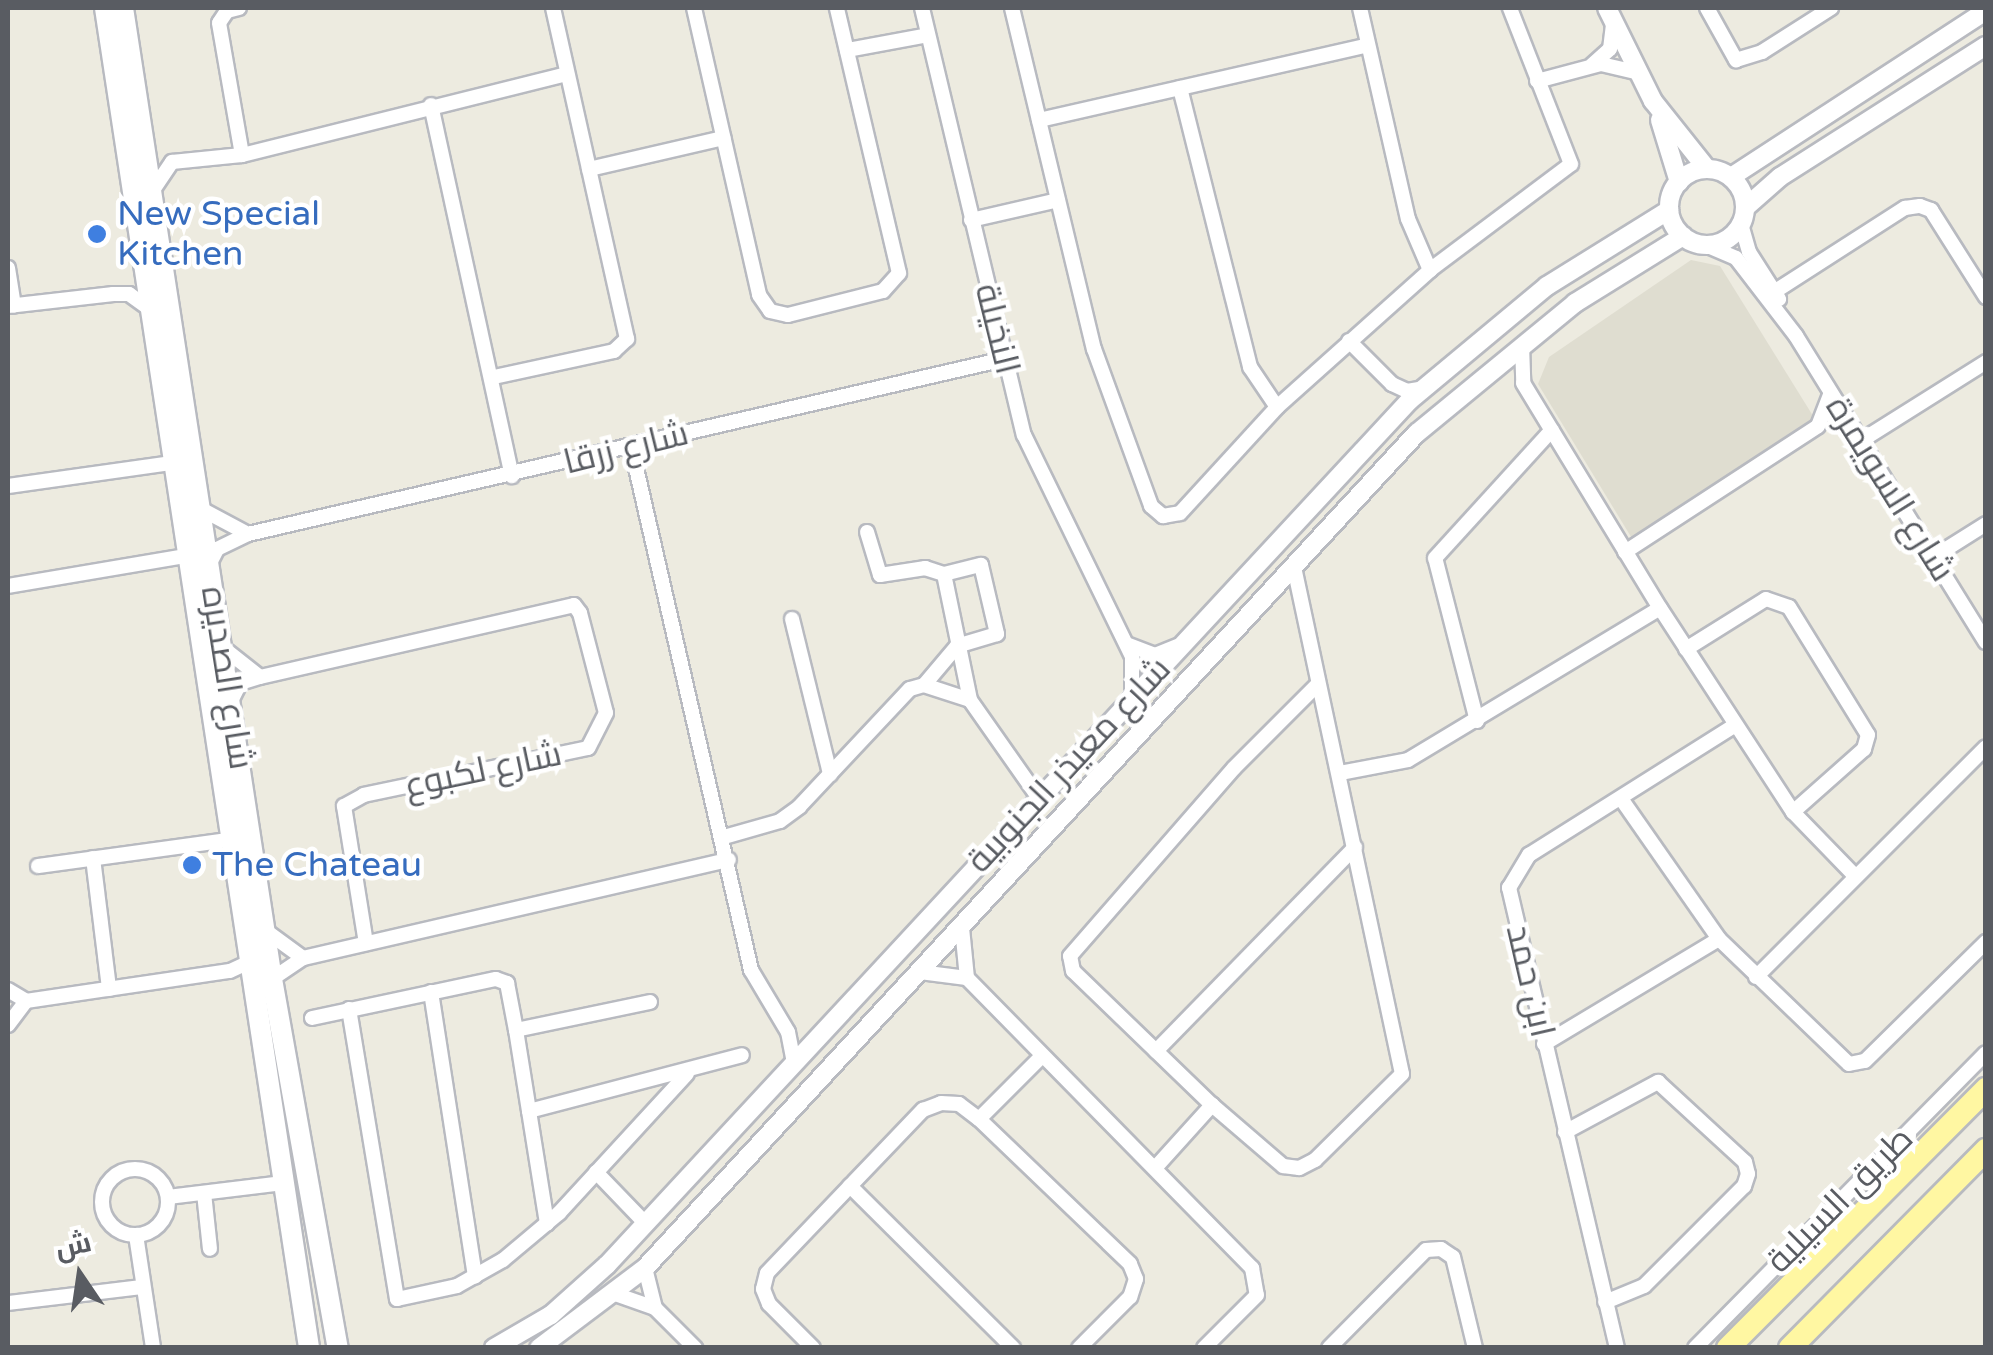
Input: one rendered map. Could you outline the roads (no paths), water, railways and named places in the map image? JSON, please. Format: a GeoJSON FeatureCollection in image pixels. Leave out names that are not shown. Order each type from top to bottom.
{"type":"FeatureCollection","features":[{"type":"Feature","properties":{"kind":"main road","name":"شارع الصديره"},"geometry":{"type":"LineString","coordinates":[[105,8],[228,840],[242,970],[296,1264],[324,1343]]}},
{"type":"Feature","properties":{"kind":"main road","name":"شارع الصديره"},"geometry":{"type":"LineString","coordinates":[[122,8],[266,931],[324,1343]]}},
{"type":"Feature","properties":{"kind":"main road","name":"طريق السيلية"},"geometry":{"type":"LineString","coordinates":[[1728,1348],[1986,1089]]}},
{"type":"Feature","properties":{"kind":"main road","name":"طريق السيلية"},"geometry":{"type":"LineString","coordinates":[[1790,1348],[1986,1150]]}},
{"type":"Feature","properties":{"kind":"street"},"geometry":{"type":"LineString","coordinates":[[239,8],[226,10],[218,24],[242,154]]}},
{"type":"Feature","properties":{"kind":"street"},"geometry":{"type":"LineString","coordinates":[[494,377],[614,351],[627,339],[552,8]]}},
{"type":"Feature","properties":{"kind":"street"},"geometry":{"type":"LineString","coordinates":[[694,8],[759,295],[770,311],[788,315],[895,285],[899,274],[838,8]]}},
{"type":"Feature","properties":{"kind":"street","name":"النخيلة"},"geometry":{"type":"LineString","coordinates":[[922,8],[1024,436],[1117,635],[1135,664],[1132,697]]}},
{"type":"Feature","properties":{"kind":"street"},"geometry":{"type":"LineString","coordinates":[[1012,8],[1094,349],[1151,506],[1163,516],[1180,513],[1277,407],[1430,270],[1571,164],[1510,8]]}},
{"type":"Feature","properties":{"kind":"street"},"geometry":{"type":"LineString","coordinates":[[1360,8],[1408,219],[1430,270]]}},
{"type":"Feature","properties":{"kind":"street"},"geometry":{"type":"LineString","coordinates":[[1707,8],[1736,60],[1762,52],[1831,8]]}},
{"type":"Feature","properties":{"kind":"street"},"geometry":{"type":"LineString","coordinates":[[1960,26],[1966,8]]}},
{"type":"Feature","properties":{"kind":"street"},"geometry":{"type":"LineString","coordinates":[[1731,177],[1986,11]]}},
{"type":"Feature","properties":{"kind":"street"},"geometry":{"type":"LineString","coordinates":[[1589,67],[1610,48],[1610,16]]}},
{"type":"Feature","properties":{"kind":"street"},"geometry":{"type":"LineString","coordinates":[[1610,16],[1653,101],[1707,169],[1731,177]]}},
{"type":"Feature","properties":{"kind":"street"},"geometry":{"type":"LineString","coordinates":[[847,50],[928,35]]}},
{"type":"Feature","properties":{"kind":"street"},"geometry":{"type":"LineString","coordinates":[[1039,120],[1368,45]]}},
{"type":"Feature","properties":{"kind":"street"},"geometry":{"type":"LineString","coordinates":[[1653,101],[1679,182],[1669,210],[1683,236],[1708,246],[1780,176],[1986,46]]}},
{"type":"Feature","properties":{"kind":"street"},"geometry":{"type":"LineString","coordinates":[[1959,61],[1986,61]]}},
{"type":"Feature","properties":{"kind":"street"},"geometry":{"type":"LineString","coordinates":[[1538,80],[1615,64],[1636,72]]}},
{"type":"Feature","properties":{"kind":"street"},"geometry":{"type":"LineString","coordinates":[[153,190],[166,166],[242,154],[567,74]]}},
{"type":"Feature","properties":{"kind":"street"},"geometry":{"type":"LineString","coordinates":[[1180,88],[1250,367],[1277,407]]}},
{"type":"Feature","properties":{"kind":"street"},"geometry":{"type":"LineString","coordinates":[[431,105],[494,377],[512,476]]}},
{"type":"Feature","properties":{"kind":"street"},"geometry":{"type":"LineString","coordinates":[[589,169],[724,138]]}},
{"type":"Feature","properties":{"kind":"street"},"geometry":{"type":"LineString","coordinates":[[144,140],[178,163]]}},
{"type":"Feature","properties":{"kind":"street"},"geometry":{"type":"LineString","coordinates":[[1679,182],[1707,169]]}},
{"type":"Feature","properties":{"kind":"street"},"geometry":{"type":"LineString","coordinates":[[1731,177],[1743,216]]}},
{"type":"Feature","properties":{"kind":"street"},"geometry":{"type":"LineString","coordinates":[[971,220],[1058,200]]}},
{"type":"Feature","properties":{"kind":"street"},"geometry":{"type":"LineString","coordinates":[[1774,292],[1906,208],[1920,206],[1931,210],[1986,297]]}},
{"type":"Feature","properties":{"kind":"street","name":"شارع معيذر الجنوبية"},"geometry":{"type":"LineString","coordinates":[[494,1348],[560,1308],[646,1224],[1393,417],[1547,286],[1669,210]]}},
{"type":"Feature","properties":{"kind":"street","name":"شارع السويمرة"},"geometry":{"type":"LineString","coordinates":[[1743,216],[1796,336],[1986,642]]}},
{"type":"Feature","properties":{"kind":"street","name":"شارع معيذر الجنوبية"},"geometry":{"type":"LineString","coordinates":[[539,1348],[645,1268],[1417,433],[1526,340],[1683,236]]}},
{"type":"Feature","properties":{"kind":"street","name":"شارع السويمرة"},"geometry":{"type":"LineString","coordinates":[[1708,246],[1736,258],[1796,336]]}},
{"type":"Feature","properties":{"kind":"street"},"geometry":{"type":"LineString","coordinates":[[8,268],[11,306],[129,294],[148,308]]}},
{"type":"Feature","properties":{"kind":"street"},"geometry":{"type":"LineString","coordinates":[[113,294],[142,270]]}},
{"type":"Feature","properties":{"kind":"street"},"geometry":{"type":"LineString","coordinates":[[1526,340],[1518,362],[1523,383],[1625,552],[1734,726],[1794,812],[1854,875]]}},
{"type":"Feature","properties":{"kind":"street"},"geometry":{"type":"LineString","coordinates":[[1349,341],[1386,378],[1407,391],[1425,388]]}},
{"type":"Feature","properties":{"kind":"street","name":"شارع زرقا"},"geometry":{"type":"LineString","coordinates":[[209,564],[217,548],[248,534],[512,476],[1004,359]]}},
{"type":"Feature","properties":{"kind":"street"},"geometry":{"type":"LineString","coordinates":[[1859,442],[1986,362]]}},
{"type":"Feature","properties":{"kind":"street"},"geometry":{"type":"LineString","coordinates":[[1480,377],[1523,383]]}},
{"type":"Feature","properties":{"kind":"street"},"geometry":{"type":"LineString","coordinates":[[1386,378],[1396,400],[1393,417]]}},
{"type":"Feature","properties":{"kind":"street"},"geometry":{"type":"LineString","coordinates":[[1625,552],[1818,426],[1830,394]]}},
{"type":"Feature","properties":{"kind":"street"},"geometry":{"type":"LineString","coordinates":[[1477,721],[1436,558],[1552,430]]}},
{"type":"Feature","properties":{"kind":"street"},"geometry":{"type":"LineString","coordinates":[[631,446],[730,860],[756,986],[788,1032],[794,1064]]}},
{"type":"Feature","properties":{"kind":"street"},"geometry":{"type":"LineString","coordinates":[[8,486],[172,463]]}},
{"type":"Feature","properties":{"kind":"street"},"geometry":{"type":"LineString","coordinates":[[200,507],[248,534]]}},
{"type":"Feature","properties":{"kind":"street"},"geometry":{"type":"LineString","coordinates":[[1932,558],[1986,524]]}},
{"type":"Feature","properties":{"kind":"street"},"geometry":{"type":"LineString","coordinates":[[724,837],[780,821],[910,689],[924,685],[957,646],[990,639],[997,626],[980,564],[944,574],[926,568],[880,575],[867,532]]}},
{"type":"Feature","properties":{"kind":"street"},"geometry":{"type":"LineString","coordinates":[[8,586],[186,556]]}},
{"type":"Feature","properties":{"kind":"street"},"geometry":{"type":"LineString","coordinates":[[1294,567],[1298,605],[1340,773],[1402,1074],[1315,1160],[1299,1168],[1282,1166],[1212,1105],[1072,970],[1070,956],[1234,768],[1317,684]]}},
{"type":"Feature","properties":{"kind":"street"},"geometry":{"type":"LineString","coordinates":[[944,574],[970,700],[1039,798]]}},
{"type":"Feature","properties":{"kind":"street"},"geometry":{"type":"LineString","coordinates":[[1263,600],[1285,597],[1298,605]]}},
{"type":"Feature","properties":{"kind":"street"},"geometry":{"type":"LineString","coordinates":[[1686,649],[1766,599],[1789,607],[1868,736],[1864,749],[1794,812]]}},
{"type":"Feature","properties":{"kind":"street","name":"شارع لكبوع"},"geometry":{"type":"LineString","coordinates":[[260,677],[574,605],[584,621],[606,713],[588,748],[364,795],[344,806],[366,943]]}},
{"type":"Feature","properties":{"kind":"street"},"geometry":{"type":"LineString","coordinates":[[1340,773],[1408,760],[1660,608]]}},
{"type":"Feature","properties":{"kind":"street"},"geometry":{"type":"LineString","coordinates":[[792,619],[830,774]]}},
{"type":"Feature","properties":{"kind":"street"},"geometry":{"type":"LineString","coordinates":[[1117,635],[1145,654],[1162,655],[1182,643]]}},
{"type":"Feature","properties":{"kind":"street"},"geometry":{"type":"LineString","coordinates":[[222,647],[260,677]]}},
{"type":"Feature","properties":{"kind":"street"},"geometry":{"type":"LineString","coordinates":[[231,704],[240,683],[260,677]]}},
{"type":"Feature","properties":{"kind":"street"},"geometry":{"type":"LineString","coordinates":[[924,685],[970,700]]}},
{"type":"Feature","properties":{"kind":"street","name":"ابن حمد"},"geometry":{"type":"LineString","coordinates":[[1616,1348],[1509,888],[1515,869],[1734,726]]}},
{"type":"Feature","properties":{"kind":"street"},"geometry":{"type":"LineString","coordinates":[[1756,977],[1986,747]]}},
{"type":"Feature","properties":{"kind":"street"},"geometry":{"type":"LineString","coordinates":[[1622,800],[1718,939],[1840,1060],[1857,1065],[1986,942]]}},
{"type":"Feature","properties":{"kind":"street"},"geometry":{"type":"LineString","coordinates":[[38,866],[228,840]]}},
{"type":"Feature","properties":{"kind":"street"},"geometry":{"type":"LineString","coordinates":[[1156,1051],[1355,846]]}},
{"type":"Feature","properties":{"kind":"street"},"geometry":{"type":"LineString","coordinates":[[93,858],[108,990]]}},
{"type":"Feature","properties":{"kind":"street"},"geometry":{"type":"LineString","coordinates":[[272,979],[303,958],[730,860]]}},
{"type":"Feature","properties":{"kind":"street"},"geometry":{"type":"LineString","coordinates":[[962,928],[960,955],[967,978],[1041,1057],[1156,1167],[1259,1281],[1257,1295],[1204,1348]]}},
{"type":"Feature","properties":{"kind":"street"},"geometry":{"type":"LineString","coordinates":[[266,931],[303,958]]}},
{"type":"Feature","properties":{"kind":"street"},"geometry":{"type":"LineString","coordinates":[[1544,1044],[1718,939]]}},
{"type":"Feature","properties":{"kind":"street"},"geometry":{"type":"LineString","coordinates":[[8,990],[26,1002],[242,970]]}},
{"type":"Feature","properties":{"kind":"street"},"geometry":{"type":"LineString","coordinates":[[920,972],[967,978]]}},
{"type":"Feature","properties":{"kind":"street"},"geometry":{"type":"LineString","coordinates":[[312,1018],[502,980],[516,1030],[547,1224]]}},
{"type":"Feature","properties":{"kind":"street"},"geometry":{"type":"LineString","coordinates":[[432,992],[475,1277]]}},
{"type":"Feature","properties":{"kind":"street"},"geometry":{"type":"LineString","coordinates":[[8,1026],[26,1002]]}},
{"type":"Feature","properties":{"kind":"street"},"geometry":{"type":"LineString","coordinates":[[516,1030],[650,1002]]}},
{"type":"Feature","properties":{"kind":"street"},"geometry":{"type":"LineString","coordinates":[[349,1009],[392,1295],[402,1299],[475,1277],[547,1224],[687,1074]]}},
{"type":"Feature","properties":{"kind":"street"},"geometry":{"type":"LineString","coordinates":[[788,1032],[827,1027]]}},
{"type":"Feature","properties":{"kind":"street","name":"طريق السيلية"},"geometry":{"type":"LineString","coordinates":[[1695,1348],[1986,1053]]}},
{"type":"Feature","properties":{"kind":"street"},"geometry":{"type":"LineString","coordinates":[[529,1111],[687,1074],[742,1055]]}},
{"type":"Feature","properties":{"kind":"street"},"geometry":{"type":"LineString","coordinates":[[980,1118],[1041,1057]]}},
{"type":"Feature","properties":{"kind":"street"},"geometry":{"type":"LineString","coordinates":[[1565,1132],[1658,1082],[1745,1162],[1748,1174],[1744,1186],[1644,1286],[1605,1302]]}},
{"type":"Feature","properties":{"kind":"street"},"geometry":{"type":"LineString","coordinates":[[814,1348],[763,1289],[768,1273],[923,1110],[959,1104],[980,1118],[1130,1264],[1136,1279],[1130,1296],[1079,1348]]}},
{"type":"Feature","properties":{"kind":"street"},"geometry":{"type":"LineString","coordinates":[[1156,1167],[1212,1105]]}},
{"type":"Feature","properties":{"kind":"street"},"geometry":{"type":"LineString","coordinates":[[127,1169],[145,1170],[160,1180],[168,1197],[158,1225],[136,1235],[105,1218],[107,1183],[127,1169]]}},
{"type":"Feature","properties":{"kind":"street"},"geometry":{"type":"LineString","coordinates":[[596,1172],[646,1224]]}},
{"type":"Feature","properties":{"kind":"street"},"geometry":{"type":"LineString","coordinates":[[168,1197],[282,1183]]}},
{"type":"Feature","properties":{"kind":"street"},"geometry":{"type":"LineString","coordinates":[[850,1186],[1013,1348]]}},
{"type":"Feature","properties":{"kind":"street"},"geometry":{"type":"LineString","coordinates":[[204,1193],[210,1249]]}},
{"type":"Feature","properties":{"kind":"street"},"geometry":{"type":"LineString","coordinates":[[136,1235],[154,1348]]}},
{"type":"Feature","properties":{"kind":"street"},"geometry":{"type":"LineString","coordinates":[[1329,1348],[1426,1250],[1441,1249],[1454,1257],[1475,1348]]}},
{"type":"Feature","properties":{"kind":"street"},"geometry":{"type":"LineString","coordinates":[[645,1268],[655,1308]]}},
{"type":"Feature","properties":{"kind":"street"},"geometry":{"type":"LineString","coordinates":[[8,1302],[142,1287]]}},
{"type":"Feature","properties":{"kind":"street"},"geometry":{"type":"LineString","coordinates":[[615,1294],[655,1308],[695,1348]]}},
{"type":"Feature","properties":{"kind":"place","name":"New Special Kitchen"},"geometry":{"type":"Point","coordinates":[97,234]}},
{"type":"Feature","properties":{"kind":"place","name":"The Chateau"},"geometry":{"type":"Point","coordinates":[192,865]}}]}
